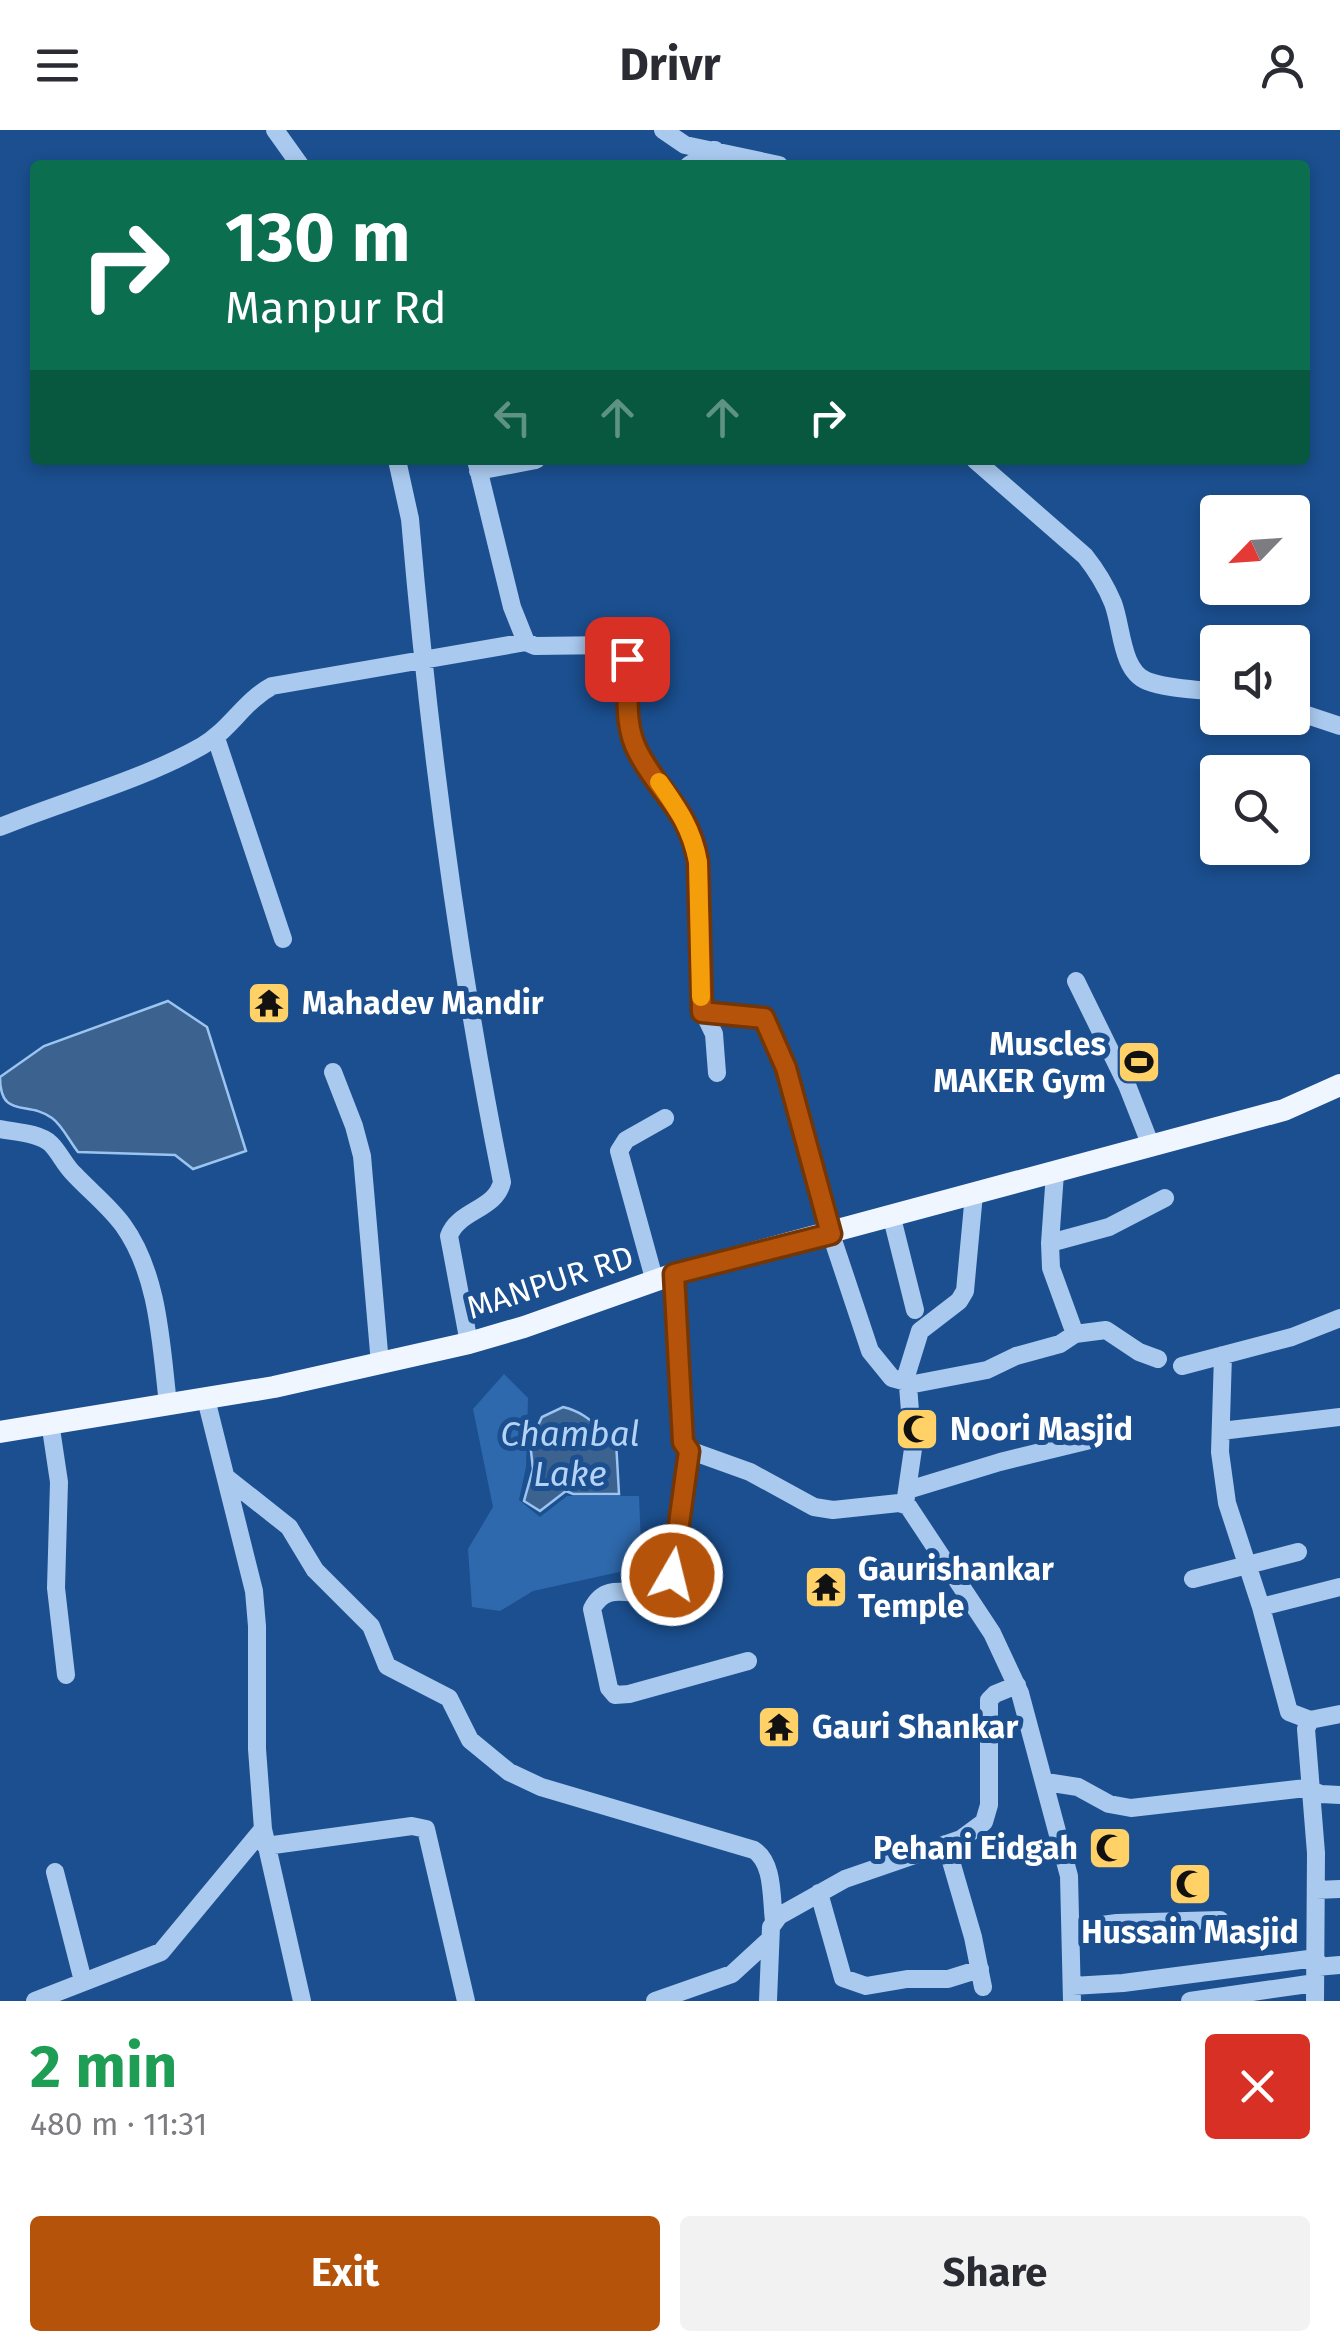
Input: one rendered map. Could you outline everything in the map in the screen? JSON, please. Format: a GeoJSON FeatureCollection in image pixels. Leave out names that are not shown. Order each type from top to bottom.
{"type":"FeatureCollection","features":[{"type":"Feature","properties":{"kind":"main road","name":"MANPUR RD"},"geometry":{"type":"LineString","coordinates":[[0,1432],[206,1399],[469,1342],[664,1278],[1284,1110],[1340,1085]]}},
{"type":"Feature","properties":{"kind":"street"},"geometry":{"type":"LineString","coordinates":[[275,130],[296,160]]}},
{"type":"Feature","properties":{"kind":"street"},"geometry":{"type":"LineString","coordinates":[[664,130],[685,145],[758,160]]}},
{"type":"Feature","properties":{"kind":"street"},"geometry":{"type":"LineString","coordinates":[[698,160],[715,150]]}},
{"type":"Feature","properties":{"kind":"street"},"geometry":{"type":"LineString","coordinates":[[398,465],[410,519],[450,891],[470,1023],[502,1182],[498,1195],[460,1220],[448,1236],[469,1342]]}},
{"type":"Feature","properties":{"kind":"street"},"geometry":{"type":"LineString","coordinates":[[477,465],[512,607],[526,642]]}},
{"type":"Feature","properties":{"kind":"street"},"geometry":{"type":"LineString","coordinates":[[981,465],[1096,568],[1116,609],[1129,661],[1139,676],[1200,689]]}},
{"type":"Feature","properties":{"kind":"street"},"geometry":{"type":"LineString","coordinates":[[0,827],[179,758],[216,738],[255,696],[272,686],[526,642],[536,646],[613,645],[626,654],[629,723],[636,750],[680,812],[694,841],[698,862],[702,1012],[714,1034],[717,1073]]}},
{"type":"Feature","properties":{"kind":"street"},"geometry":{"type":"LineString","coordinates":[[1310,716],[1340,726]]}},
{"type":"Feature","properties":{"kind":"street"},"geometry":{"type":"LineString","coordinates":[[216,738],[283,939]]}},
{"type":"Feature","properties":{"kind":"street"},"geometry":{"type":"LineString","coordinates":[[1076,981],[1127,1085],[1151,1146]]}},
{"type":"Feature","properties":{"kind":"street"},"geometry":{"type":"LineString","coordinates":[[702,1012],[764,1018],[786,1068],[831,1234],[870,1351],[892,1378],[914,1384],[987,1370],[1016,1356],[1060,1344],[1075,1334],[1106,1330],[1139,1352],[1158,1359]]}},
{"type":"Feature","properties":{"kind":"street"},"geometry":{"type":"LineString","coordinates":[[333,1072],[362,1156],[380,1364]]}},
{"type":"Feature","properties":{"kind":"street"},"geometry":{"type":"LineString","coordinates":[[665,1118],[626,1140],[619,1151],[664,1278],[683,1442],[689,1451],[750,1472],[814,1507],[833,1510],[907,1497],[1000,1462],[1090,1440]]}},
{"type":"Feature","properties":{"kind":"street"},"geometry":{"type":"LineString","coordinates":[[0,1129],[40,1137],[50,1143],[66,1166],[110,1209],[133,1241],[159,1325],[168,1404]]}},
{"type":"Feature","properties":{"kind":"street"},"geometry":{"type":"LineString","coordinates":[[1056,1173],[1051,1268],[1075,1334]]}},
{"type":"Feature","properties":{"kind":"street"},"geometry":{"type":"LineString","coordinates":[[974,1194],[965,1291],[960,1301],[920,1331],[906,1380],[913,1448],[907,1497],[992,1633],[1016,1685],[1069,1876],[1072,1993],[1123,1983],[1316,1977]]}},
{"type":"Feature","properties":{"kind":"street"},"geometry":{"type":"LineString","coordinates":[[1050,1243],[1109,1227],[1165,1198]]}},
{"type":"Feature","properties":{"kind":"street"},"geometry":{"type":"LineString","coordinates":[[892,1218],[915,1310]]}},
{"type":"Feature","properties":{"kind":"street"},"geometry":{"type":"LineString","coordinates":[[1182,1366],[1292,1337],[1340,1318]]}},
{"type":"Feature","properties":{"kind":"street"},"geometry":{"type":"LineString","coordinates":[[1223,1355],[1220,1452],[1226,1503],[1290,1712],[1310,1720],[1340,1714]]}},
{"type":"Feature","properties":{"kind":"street"},"geometry":{"type":"LineString","coordinates":[[206,1399],[246,1551],[256,1608],[257,1749],[265,1837],[302,2001]]}},
{"type":"Feature","properties":{"kind":"street"},"geometry":{"type":"LineString","coordinates":[[1221,1431],[1340,1416]]}},
{"type":"Feature","properties":{"kind":"street"},"geometry":{"type":"LineString","coordinates":[[50,1422],[59,1482],[56,1588],[66,1675]]}},
{"type":"Feature","properties":{"kind":"street"},"geometry":{"type":"LineString","coordinates":[[689,1451],[672,1575],[667,1587],[652,1594],[612,1591],[599,1597],[592,1609],[609,1688],[614,1695],[629,1694],[748,1661]]}},
{"type":"Feature","properties":{"kind":"street"},"geometry":{"type":"LineString","coordinates":[[227,1478],[289,1527],[315,1570],[371,1626],[388,1666],[449,1698],[474,1745],[528,1782],[761,1854],[767,1867],[772,1930],[768,2001]]}},
{"type":"Feature","properties":{"kind":"street"},"geometry":{"type":"LineString","coordinates":[[1193,1579],[1298,1552]]}},
{"type":"Feature","properties":{"kind":"street"},"geometry":{"type":"LineString","coordinates":[[1261,1608],[1340,1587]]}},
{"type":"Feature","properties":{"kind":"street"},"geometry":{"type":"LineString","coordinates":[[655,2001],[732,1974],[772,1930],[819,1893],[870,1869],[970,1834],[984,1822],[989,1805],[989,1700],[1016,1685]]}},
{"type":"Feature","properties":{"kind":"street"},"geometry":{"type":"LineString","coordinates":[[1310,1720],[1306,1729],[1314,1790],[1316,1977]]}},
{"type":"Feature","properties":{"kind":"street"},"geometry":{"type":"LineString","coordinates":[[1046,1782],[1078,1787],[1109,1804],[1130,1808],[1314,1790],[1340,1795]]}},
{"type":"Feature","properties":{"kind":"street"},"geometry":{"type":"LineString","coordinates":[[35,2001],[81,1988],[161,1952],[265,1837],[412,1826],[426,1829],[466,2001]]}},
{"type":"Feature","properties":{"kind":"street"},"geometry":{"type":"LineString","coordinates":[[819,1893],[844,1978],[866,1986],[907,1979],[982,1978],[946,1844]]}},
{"type":"Feature","properties":{"kind":"street"},"geometry":{"type":"LineString","coordinates":[[55,1872],[81,1988]]}},
{"type":"Feature","properties":{"kind":"street"},"geometry":{"type":"LineString","coordinates":[[1316,1890],[1340,1889]]}},
{"type":"Feature","properties":{"kind":"street"},"geometry":{"type":"LineString","coordinates":[[1071,1930],[1104,1924],[1220,1920]]}},
{"type":"Feature","properties":{"kind":"street"},"geometry":{"type":"LineString","coordinates":[[1190,2001],[1316,1977],[1340,1964]]}},
{"type":"Feature","properties":{"kind":"shaded area"},"geometry":{"type":"Polygon","coordinates":[[[504,1374],[528,1398],[526,1467],[519,1500],[540,1517],[567,1496],[639,1496],[642,1567],[533,1591],[500,1611],[472,1607],[468,1549],[493,1507],[473,1409],[504,1374]]]}},
{"type":"Feature","properties":{"kind":"water"},"geometry":{"type":"Polygon","coordinates":[[[168,1001],[207,1027],[246,1151],[193,1169],[175,1155],[78,1152],[52,1118],[5,1099],[0,1077],[44,1046],[168,1001]]]}},
{"type":"Feature","properties":{"kind":"water","name":"Chambal Lake"},"geometry":{"type":"Polygon","coordinates":[[[563,1407],[585,1417],[616,1441],[619,1494],[566,1491],[540,1511],[524,1501],[533,1469],[530,1442],[542,1417],[563,1407]]]}},
{"type":"Feature","properties":{"kind":"slow traffic"},"geometry":{"type":"LineString","coordinates":[[659,782],[694,841],[698,862],[701,997]]}},
{"type":"Feature","properties":{"kind":"place","name":"Mahadev Mandir"},"geometry":{"type":"Point","coordinates":[269,1003]}},
{"type":"Feature","properties":{"kind":"place","name":"Muscles MAKER Gym"},"geometry":{"type":"Point","coordinates":[1139,1062]}},
{"type":"Feature","properties":{"kind":"place","name":"Noori Masjid"},"geometry":{"type":"Point","coordinates":[917,1429]}},
{"type":"Feature","properties":{"kind":"place","name":"Gaurishankar Temple"},"geometry":{"type":"Point","coordinates":[826,1587]}},
{"type":"Feature","properties":{"kind":"place","name":"Gauri Shankar"},"geometry":{"type":"Point","coordinates":[779,1727]}},
{"type":"Feature","properties":{"kind":"place","name":"Pehani Eidgah"},"geometry":{"type":"Point","coordinates":[1110,1848]}},
{"type":"Feature","properties":{"kind":"place","name":"Hussain Masjid"},"geometry":{"type":"Point","coordinates":[1190,1884]}},
{"type":"Feature","properties":{"kind":"route"},"geometry":{"type":"LineString","coordinates":[[627,659],[629,723],[636,750],[680,812],[694,841],[698,862],[702,1012],[764,1018],[786,1068],[831,1234],[674,1274],[683,1442],[689,1451],[672,1575]]}}]}
